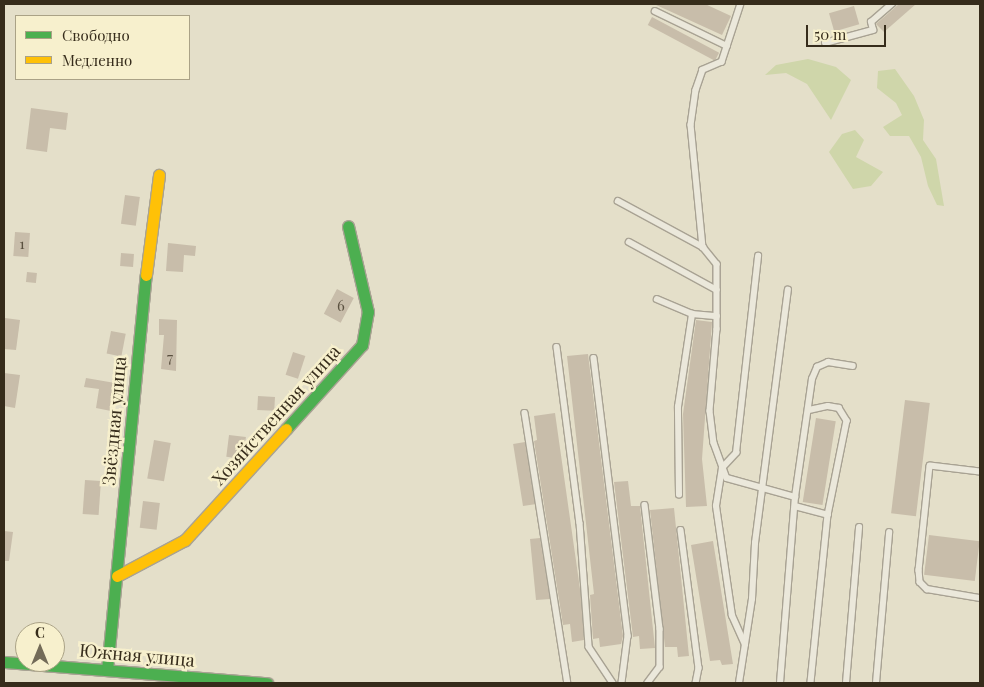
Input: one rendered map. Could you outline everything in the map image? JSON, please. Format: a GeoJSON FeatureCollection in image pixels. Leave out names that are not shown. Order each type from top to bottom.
{"type":"FeatureCollection","features":[{"type":"Feature","properties":{"kind":"street","name":"Звёздная улица"},"geometry":{"type":"LineString","coordinates":[[107,670],[150,223],[159,175]]}},
{"type":"Feature","properties":{"kind":"street","name":"Хозяйственная улица"},"geometry":{"type":"LineString","coordinates":[[116,576],[186,540],[362,346],[368,312],[348,226]]}},
{"type":"Feature","properties":{"kind":"street","name":"Южная улица"},"geometry":{"type":"LineString","coordinates":[[4,662],[267,683]]}},
{"type":"Feature","properties":{"kind":"lane"},"geometry":{"type":"LineString","coordinates":[[703,247],[691,124],[696,90],[703,70],[722,62],[738,4]]}},
{"type":"Feature","properties":{"kind":"lane"},"geometry":{"type":"LineString","coordinates":[[825,43],[872,30],[871,22],[892,4]]}},
{"type":"Feature","properties":{"kind":"lane"},"geometry":{"type":"LineString","coordinates":[[655,11],[727,46]]}},
{"type":"Feature","properties":{"kind":"lane"},"geometry":{"type":"LineString","coordinates":[[618,201],[703,247],[716,264],[717,316],[710,411],[714,442],[722,468],[734,482],[795,497]]}},
{"type":"Feature","properties":{"kind":"lane"},"geometry":{"type":"LineString","coordinates":[[629,242],[717,290]]}},
{"type":"Feature","properties":{"kind":"lane"},"geometry":{"type":"LineString","coordinates":[[745,646],[732,616],[718,539],[716,487],[722,468],[736,453],[758,256]]}},
{"type":"Feature","properties":{"kind":"lane"},"geometry":{"type":"LineString","coordinates":[[739,683],[788,290]]}},
{"type":"Feature","properties":{"kind":"lane"},"geometry":{"type":"LineString","coordinates":[[657,298],[692,314],[717,316]]}},
{"type":"Feature","properties":{"kind":"lane"},"geometry":{"type":"LineString","coordinates":[[679,495],[678,407],[692,314]]}},
{"type":"Feature","properties":{"kind":"lane"},"geometry":{"type":"LineString","coordinates":[[557,347],[580,523],[589,647],[612,683]]}},
{"type":"Feature","properties":{"kind":"lane"},"geometry":{"type":"LineString","coordinates":[[594,358],[628,636],[622,683]]}},
{"type":"Feature","properties":{"kind":"lane"},"geometry":{"type":"LineString","coordinates":[[780,683],[795,497],[812,379],[817,367],[828,362],[853,366]]}},
{"type":"Feature","properties":{"kind":"lane"},"geometry":{"type":"LineString","coordinates":[[809,410],[828,406],[838,408],[847,421],[828,515],[811,683]]}},
{"type":"Feature","properties":{"kind":"lane"},"geometry":{"type":"LineString","coordinates":[[526,413],[568,683]]}},
{"type":"Feature","properties":{"kind":"lane"},"geometry":{"type":"LineString","coordinates":[[980,472],[930,466],[919,570],[920,582],[927,589],[980,598]]}},
{"type":"Feature","properties":{"kind":"lane"},"geometry":{"type":"LineString","coordinates":[[644,505],[660,629],[660,666],[648,683]]}},
{"type":"Feature","properties":{"kind":"lane"},"geometry":{"type":"LineString","coordinates":[[795,506],[828,515]]}},
{"type":"Feature","properties":{"kind":"lane"},"geometry":{"type":"LineString","coordinates":[[846,683],[860,528]]}},
{"type":"Feature","properties":{"kind":"lane"},"geometry":{"type":"LineString","coordinates":[[681,530],[699,668],[696,683]]}},
{"type":"Feature","properties":{"kind":"lane"},"geometry":{"type":"LineString","coordinates":[[876,683],[889,532]]}},
{"type":"Feature","properties":{"kind":"green space"},"geometry":{"type":"Polygon","coordinates":[[[808,59],[836,67],[851,80],[831,120],[807,84],[786,73],[765,75],[776,65],[808,59]]]}},
{"type":"Feature","properties":{"kind":"green space"},"geometry":{"type":"Polygon","coordinates":[[[895,69],[914,96],[924,120],[923,140],[936,159],[944,206],[937,205],[928,186],[921,157],[909,136],[890,136],[883,127],[902,115],[896,103],[877,88],[878,71],[895,69]]]}},
{"type":"Feature","properties":{"kind":"green space"},"geometry":{"type":"Polygon","coordinates":[[[855,130],[864,140],[856,157],[883,172],[871,186],[853,189],[829,152],[842,134],[855,130]]]}},
{"type":"Feature","properties":{"kind":"building"},"geometry":{"type":"Polygon","coordinates":[[[654,4],[705,4],[731,16],[722,35],[654,4]]]}},
{"type":"Feature","properties":{"kind":"building"},"geometry":{"type":"Polygon","coordinates":[[[899,4],[916,4],[884,32],[876,24],[899,4]]]}},
{"type":"Feature","properties":{"kind":"building"},"geometry":{"type":"Polygon","coordinates":[[[854,6],[859,24],[834,31],[829,13],[854,6]]]}},
{"type":"Feature","properties":{"kind":"building"},"geometry":{"type":"Polygon","coordinates":[[[652,17],[719,53],[715,61],[648,25],[652,17]]]}},
{"type":"Feature","properties":{"kind":"building"},"geometry":{"type":"Polygon","coordinates":[[[31,108],[68,113],[66,130],[50,128],[47,152],[26,149],[31,108]]]}},
{"type":"Feature","properties":{"kind":"building"},"geometry":{"type":"Polygon","coordinates":[[[125,195],[140,197],[136,226],[121,224],[125,195]]]}},
{"type":"Feature","properties":{"kind":"building"},"geometry":{"type":"Polygon","coordinates":[[[15,232],[30,233],[28,257],[13,256],[15,232]]]}},
{"type":"Feature","properties":{"kind":"building"},"geometry":{"type":"Polygon","coordinates":[[[168,243],[196,246],[195,256],[184,255],[183,272],[166,271],[168,243]]]}},
{"type":"Feature","properties":{"kind":"building"},"geometry":{"type":"Polygon","coordinates":[[[121,253],[134,254],[133,267],[120,266],[121,253]]]}},
{"type":"Feature","properties":{"kind":"building"},"geometry":{"type":"Polygon","coordinates":[[[27,272],[37,273],[36,283],[26,282],[27,272]]]}},
{"type":"Feature","properties":{"kind":"building"},"geometry":{"type":"Polygon","coordinates":[[[337,289],[354,298],[341,323],[324,314],[337,289]]]}},
{"type":"Feature","properties":{"kind":"building"},"geometry":{"type":"Polygon","coordinates":[[[5,318],[20,320],[16,350],[4,349],[5,318]]]}},
{"type":"Feature","properties":{"kind":"building"},"geometry":{"type":"Polygon","coordinates":[[[159,319],[177,320],[176,371],[161,369],[164,335],[159,335],[159,319]]]}},
{"type":"Feature","properties":{"kind":"building"},"geometry":{"type":"Polygon","coordinates":[[[696,320],[712,322],[702,459],[707,506],[686,507],[683,414],[696,320]]]}},
{"type":"Feature","properties":{"kind":"building"},"geometry":{"type":"Polygon","coordinates":[[[111,331],[126,334],[121,356],[107,354],[111,331]]]}},
{"type":"Feature","properties":{"kind":"building"},"geometry":{"type":"Polygon","coordinates":[[[293,352],[305,356],[298,379],[286,375],[293,352]]]}},
{"type":"Feature","properties":{"kind":"building"},"geometry":{"type":"Polygon","coordinates":[[[588,354],[623,636],[621,644],[600,647],[599,638],[593,639],[590,595],[594,594],[567,356],[588,354]]]}},
{"type":"Feature","properties":{"kind":"building"},"geometry":{"type":"Polygon","coordinates":[[[4,373],[20,375],[15,408],[4,406],[4,373]]]}},
{"type":"Feature","properties":{"kind":"building"},"geometry":{"type":"Polygon","coordinates":[[[86,378],[115,383],[111,411],[96,408],[99,389],[84,387],[86,378]]]}},
{"type":"Feature","properties":{"kind":"building"},"geometry":{"type":"Polygon","coordinates":[[[258,396],[275,397],[274,411],[257,410],[258,396]]]}},
{"type":"Feature","properties":{"kind":"building"},"geometry":{"type":"Polygon","coordinates":[[[905,400],[930,403],[916,516],[891,513],[905,400]]]}},
{"type":"Feature","properties":{"kind":"building"},"geometry":{"type":"Polygon","coordinates":[[[555,413],[581,596],[584,640],[572,642],[570,624],[563,625],[534,441],[537,440],[534,416],[555,413]]]}},
{"type":"Feature","properties":{"kind":"building"},"geometry":{"type":"Polygon","coordinates":[[[816,418],[836,421],[822,505],[803,502],[816,418]]]}},
{"type":"Feature","properties":{"kind":"building"},"geometry":{"type":"Polygon","coordinates":[[[229,435],[246,437],[243,459],[226,457],[229,435]]]}},
{"type":"Feature","properties":{"kind":"building"},"geometry":{"type":"Polygon","coordinates":[[[154,440],[171,443],[164,481],[147,478],[154,440]]]}},
{"type":"Feature","properties":{"kind":"building"},"geometry":{"type":"Polygon","coordinates":[[[525,442],[535,504],[523,506],[513,444],[525,442]]]}},
{"type":"Feature","properties":{"kind":"building"},"geometry":{"type":"Polygon","coordinates":[[[85,480],[101,481],[99,515],[83,514],[85,480]]]}},
{"type":"Feature","properties":{"kind":"building"},"geometry":{"type":"Polygon","coordinates":[[[628,481],[631,506],[640,506],[655,648],[640,649],[639,636],[633,637],[614,482],[628,481]]]}},
{"type":"Feature","properties":{"kind":"building"},"geometry":{"type":"Polygon","coordinates":[[[143,501],[160,503],[157,530],[140,528],[143,501]]]}},
{"type":"Feature","properties":{"kind":"building"},"geometry":{"type":"Polygon","coordinates":[[[674,508],[689,656],[678,657],[677,647],[665,647],[650,510],[674,508]]]}},
{"type":"Feature","properties":{"kind":"building"},"geometry":{"type":"Polygon","coordinates":[[[4,531],[13,532],[9,561],[4,561],[4,531]]]}},
{"type":"Feature","properties":{"kind":"building"},"geometry":{"type":"Polygon","coordinates":[[[929,535],[980,541],[975,581],[924,575],[929,535]]]}},
{"type":"Feature","properties":{"kind":"building"},"geometry":{"type":"Polygon","coordinates":[[[540,538],[550,599],[536,600],[530,539],[540,538]]]}},
{"type":"Feature","properties":{"kind":"building"},"geometry":{"type":"Polygon","coordinates":[[[713,541],[733,664],[722,665],[720,660],[710,661],[691,545],[713,541]]]}},
{"type":"Feature","properties":{"kind":"traffic: fast"},"geometry":{"type":"LineString","coordinates":[[286,429],[362,345],[368,312],[348,226]]}},
{"type":"Feature","properties":{"kind":"traffic: fast"},"geometry":{"type":"LineString","coordinates":[[107,670],[146,275]]}},
{"type":"Feature","properties":{"kind":"traffic: fast"},"geometry":{"type":"LineString","coordinates":[[4,662],[267,683]]}},
{"type":"Feature","properties":{"kind":"traffic: slow"},"geometry":{"type":"LineString","coordinates":[[146,275],[159,175]]}},
{"type":"Feature","properties":{"kind":"traffic: slow"},"geometry":{"type":"LineString","coordinates":[[117,576],[185,540],[286,429]]}}]}
